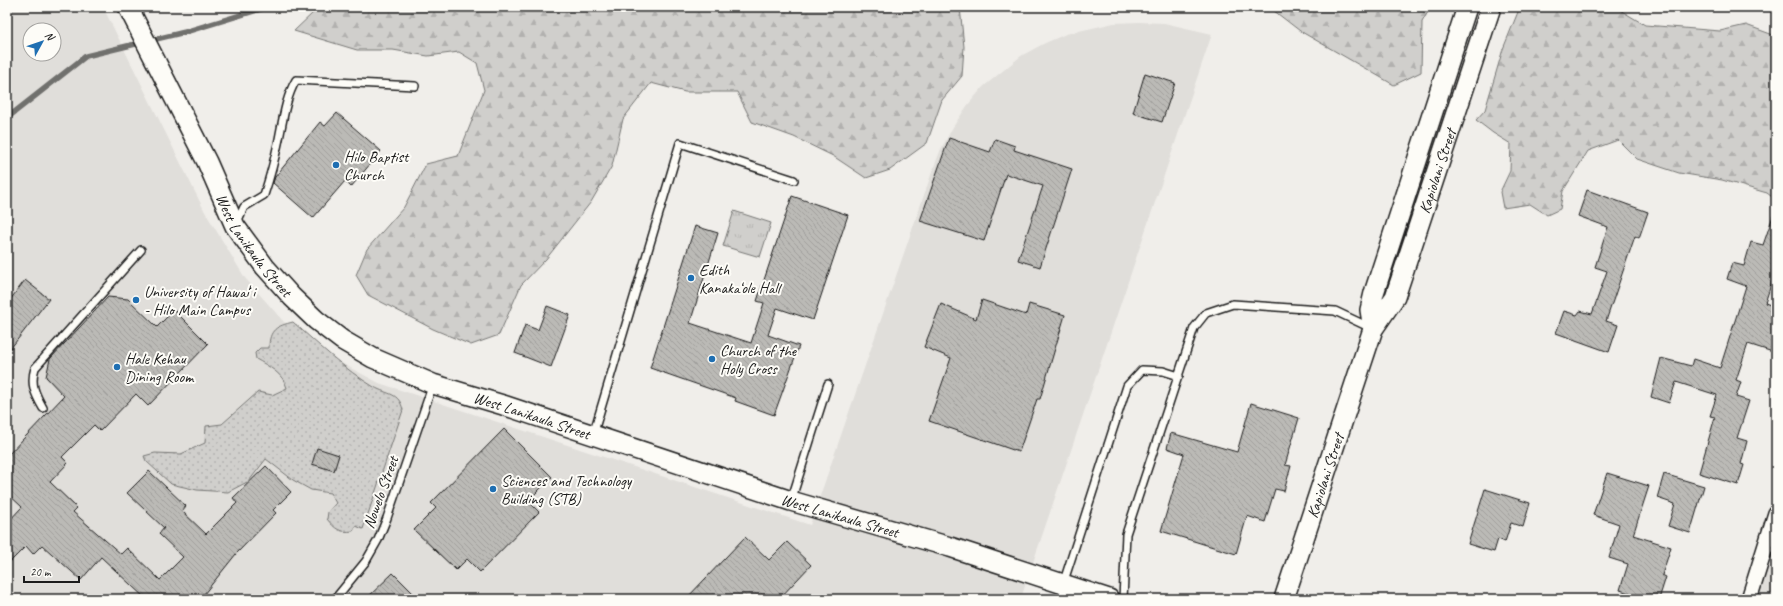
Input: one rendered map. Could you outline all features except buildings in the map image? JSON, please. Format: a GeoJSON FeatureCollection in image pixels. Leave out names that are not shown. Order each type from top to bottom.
{"type":"FeatureCollection","features":[{"type":"Feature","properties":{"kind":"street","name":"West Lanikaula Street"},"geometry":{"type":"LineString","coordinates":[[128,7],[207,162],[235,226],[265,267],[316,320],[342,340],[373,358],[433,384],[593,435],[791,501],[950,547],[1109,599]]}},
{"type":"Feature","properties":{"kind":"street","name":"Kapiolani Street"},"geometry":{"type":"LineString","coordinates":[[1373,329],[1370,310],[1374,292],[1467,7]]}},
{"type":"Feature","properties":{"kind":"street","name":"Kapiolani Street"},"geometry":{"type":"LineString","coordinates":[[1284,599],[1373,329],[1395,297],[1491,7]]}},
{"type":"Feature","properties":{"kind":"street"},"geometry":{"type":"LineString","coordinates":[[1749,599],[1776,513]]}},
{"type":"Feature","properties":{"kind":"lane"},"geometry":{"type":"LineString","coordinates":[[235,226],[244,207],[264,195],[279,140],[284,113],[292,87],[296,80],[415,86]]}},
{"type":"Feature","properties":{"kind":"lane"},"geometry":{"type":"LineString","coordinates":[[593,435],[680,143],[794,180]]}},
{"type":"Feature","properties":{"kind":"lane"},"geometry":{"type":"LineString","coordinates":[[43,408],[34,392],[32,378],[35,368],[141,250]]}},
{"type":"Feature","properties":{"kind":"lane"},"geometry":{"type":"LineString","coordinates":[[1123,599],[1126,534],[1194,328],[1206,314],[1233,304],[1335,311],[1373,329]]}},
{"type":"Feature","properties":{"kind":"lane"},"geometry":{"type":"LineString","coordinates":[[1063,584],[1128,386],[1142,370],[1163,371],[1179,376]]}},
{"type":"Feature","properties":{"kind":"lane","name":"Nowelo Street"},"geometry":{"type":"LineString","coordinates":[[335,599],[366,561],[378,540],[433,384]]}},
{"type":"Feature","properties":{"kind":"lane"},"geometry":{"type":"LineString","coordinates":[[791,501],[828,384]]}},
{"type":"Feature","properties":{"kind":"shaded area","name":"University of Hawaiʻi - Hilo Main Campus"},"geometry":{"type":"Polygon","coordinates":[[[7,7],[103,7],[205,212],[245,278],[284,322],[330,357],[379,383],[810,525],[932,172],[941,149],[967,106],[983,87],[1021,56],[1066,34],[1114,23],[1139,22],[1164,23],[1212,34],[1022,595],[1034,599],[7,599],[7,7]]]}},
{"type":"Feature","properties":{"kind":"shaded area"},"geometry":{"type":"Polygon","coordinates":[[[1768,566],[1776,569],[1776,599],[1758,599],[1768,566]]]}},
{"type":"Feature","properties":{"kind":"green space"},"geometry":{"type":"Polygon","coordinates":[[[326,7],[960,7],[964,47],[962,76],[942,100],[927,143],[890,170],[866,178],[833,156],[794,137],[752,122],[737,92],[685,92],[651,83],[623,119],[612,166],[591,202],[546,259],[521,285],[499,335],[471,345],[433,329],[368,295],[356,275],[367,249],[404,207],[426,164],[458,156],[484,90],[477,63],[459,52],[428,56],[393,50],[357,50],[294,31],[315,11],[326,7]]]}},
{"type":"Feature","properties":{"kind":"green space"},"geometry":{"type":"Polygon","coordinates":[[[1269,7],[1431,7],[1422,22],[1421,72],[1394,85],[1300,31],[1269,7]]]}},
{"type":"Feature","properties":{"kind":"green space"},"geometry":{"type":"Polygon","coordinates":[[[1520,7],[1615,7],[1645,25],[1720,31],[1746,25],[1776,36],[1776,200],[1767,193],[1722,180],[1679,173],[1637,159],[1618,140],[1588,151],[1563,191],[1560,209],[1547,215],[1530,204],[1503,208],[1500,192],[1510,171],[1511,144],[1476,120],[1485,110],[1503,49],[1520,7]]]}},
{"type":"Feature","properties":{"kind":"green space"},"geometry":{"type":"Polygon","coordinates":[[[734,211],[771,223],[760,257],[723,246],[734,211]]]}},
{"type":"Feature","properties":{"kind":"green space"},"geometry":{"type":"Polygon","coordinates":[[[293,322],[352,372],[379,390],[396,397],[401,404],[403,410],[363,529],[356,526],[353,531],[341,531],[335,528],[327,519],[328,512],[336,503],[330,493],[311,490],[293,480],[266,459],[249,481],[228,492],[197,490],[171,484],[146,461],[144,456],[155,453],[181,454],[205,443],[206,426],[222,424],[258,392],[272,395],[287,388],[279,374],[256,359],[255,353],[260,348],[269,348],[270,336],[275,329],[293,322]]]}},
{"type":"Feature","properties":{"kind":"waterway"},"geometry":{"type":"LineString","coordinates":[[7,118],[86,56],[185,32],[267,7]]}},
{"type":"Feature","properties":{"kind":"place","name":"Hilo Baptist Church"},"geometry":{"type":"Point","coordinates":[336,165]}},
{"type":"Feature","properties":{"kind":"place","name":"Edith Kanaka‘ole Hall"},"geometry":{"type":"Point","coordinates":[691,278]}},
{"type":"Feature","properties":{"kind":"place","name":"University of Hawaiʻi - Hilo Main Campus"},"geometry":{"type":"Point","coordinates":[136,300]}},
{"type":"Feature","properties":{"kind":"place","name":"Church of the Holy Cross"},"geometry":{"type":"Point","coordinates":[712,359]}},
{"type":"Feature","properties":{"kind":"place","name":"Hale Kehau Dining Room"},"geometry":{"type":"Point","coordinates":[117,367]}},
{"type":"Feature","properties":{"kind":"place","name":"Sciences and Technology Building (STB)"},"geometry":{"type":"Point","coordinates":[493,489]}}]}
